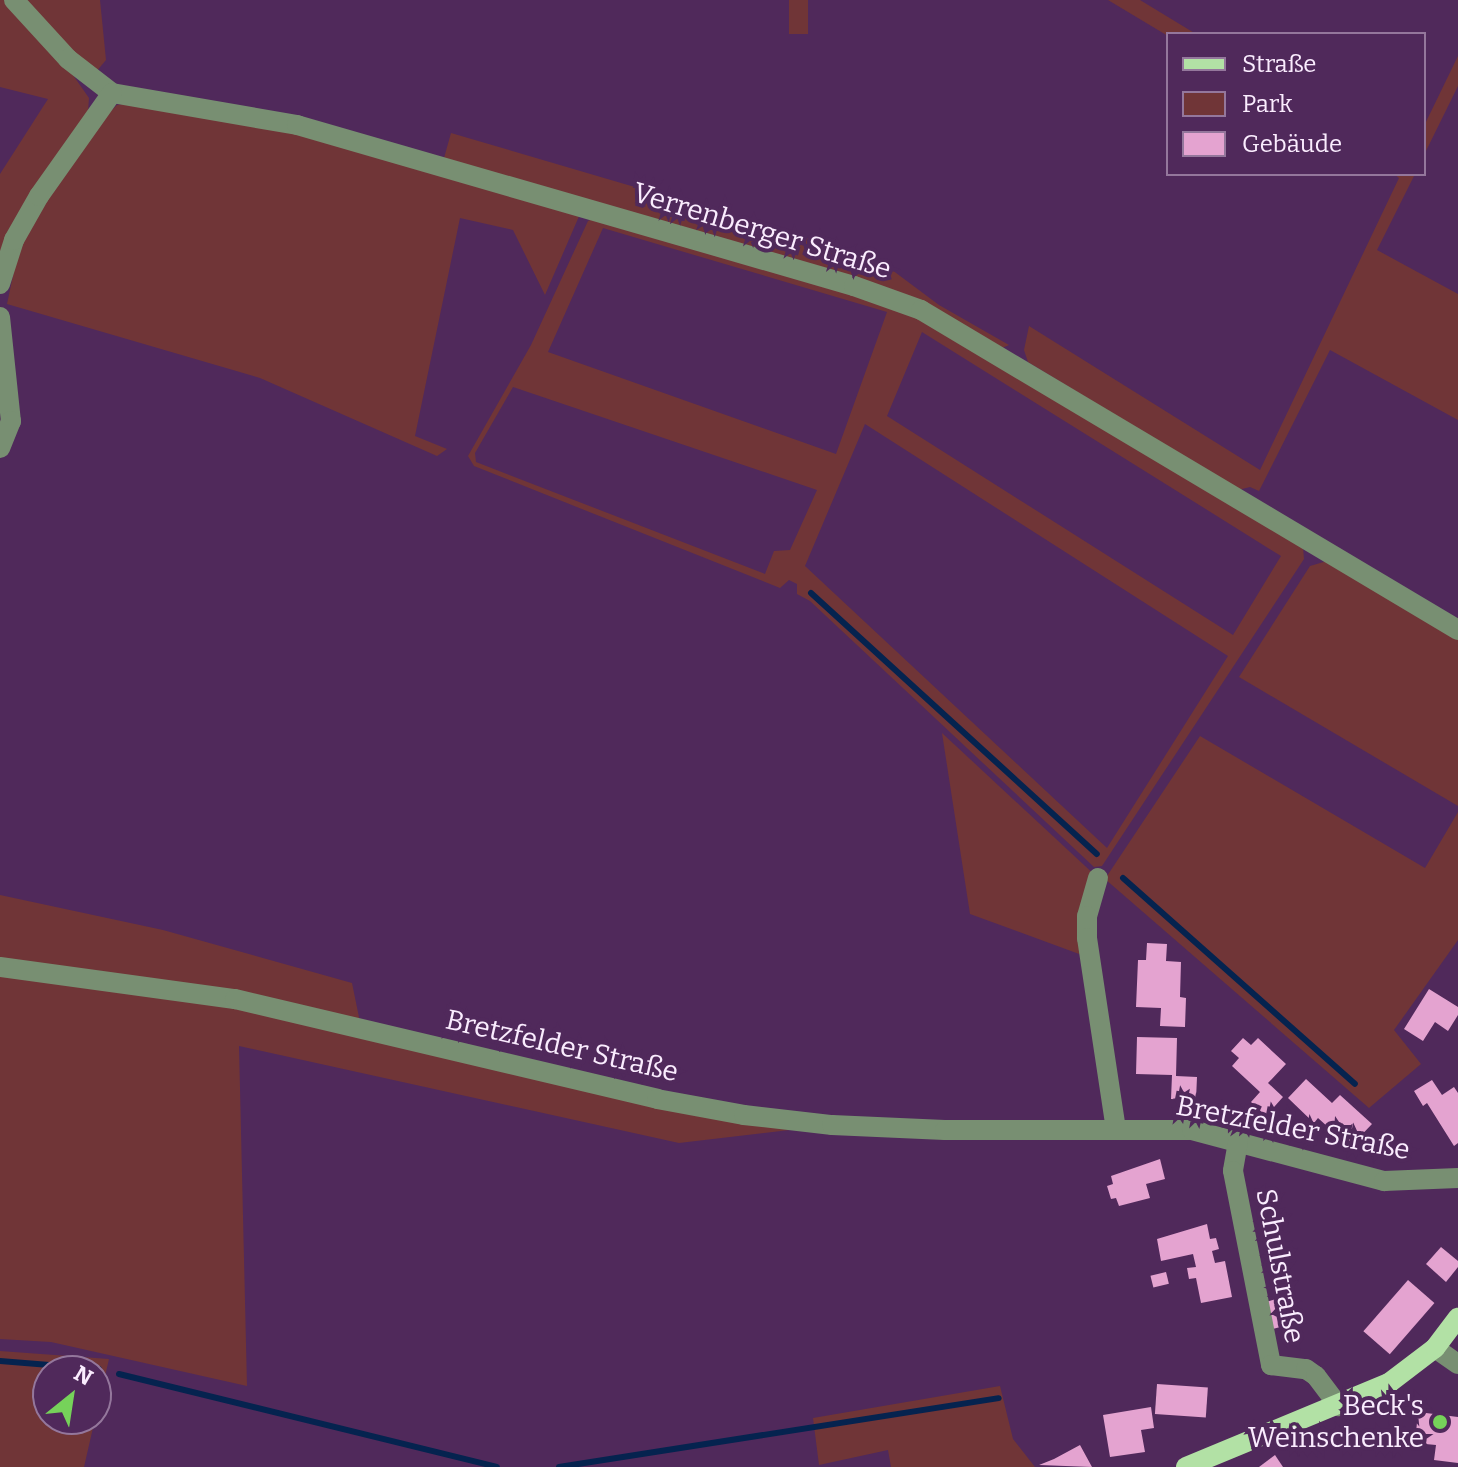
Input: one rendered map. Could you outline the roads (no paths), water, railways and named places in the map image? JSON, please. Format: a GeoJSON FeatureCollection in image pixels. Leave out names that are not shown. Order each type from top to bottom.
{"type":"FeatureCollection","features":[{"type":"Feature","properties":{"kind":"main road"},"geometry":{"type":"LineString","coordinates":[[1186,1467],[1389,1383],[1435,1348],[1458,1318]]}},
{"type":"Feature","properties":{"kind":"street","name":"Verrenberger Straße"},"geometry":{"type":"LineString","coordinates":[[14,0],[68,59],[112,93],[297,125],[839,282],[921,310],[1458,630]]}},
{"type":"Feature","properties":{"kind":"street"},"geometry":{"type":"LineString","coordinates":[[0,284],[14,240],[39,196],[112,93]]}},
{"type":"Feature","properties":{"kind":"street"},"geometry":{"type":"LineString","coordinates":[[0,317],[11,421],[0,448]]}},
{"type":"Feature","properties":{"kind":"street"},"geometry":{"type":"LineString","coordinates":[[1098,878],[1087,916],[1087,938],[1116,1129]]}},
{"type":"Feature","properties":{"kind":"street","name":"Bretzfelder Straße"},"geometry":{"type":"LineString","coordinates":[[0,967],[235,999],[657,1099],[744,1115],[832,1125],[945,1130],[1192,1130],[1384,1181],[1458,1178]]}},
{"type":"Feature","properties":{"kind":"street","name":"Schulstraße"},"geometry":{"type":"LineString","coordinates":[[1238,1142],[1233,1171],[1271,1365],[1306,1369],[1316,1376],[1339,1406]]}},
{"type":"Feature","properties":{"kind":"street"},"geometry":{"type":"LineString","coordinates":[[1435,1348],[1458,1364]]}},
{"type":"Feature","properties":{"kind":"waterway"},"geometry":{"type":"LineString","coordinates":[[811,593],[1097,854]]}},
{"type":"Feature","properties":{"kind":"waterway"},"geometry":{"type":"LineString","coordinates":[[1123,878],[1355,1084]]}},
{"type":"Feature","properties":{"kind":"waterway"},"geometry":{"type":"LineString","coordinates":[[0,1361],[32,1364]]}},
{"type":"Feature","properties":{"kind":"waterway"},"geometry":{"type":"LineString","coordinates":[[119,1374],[497,1467]]}},
{"type":"Feature","properties":{"kind":"waterway"},"geometry":{"type":"LineString","coordinates":[[559,1467],[999,1398]]}},
{"type":"Feature","properties":{"kind":"place","name":"Beck's Weinschenke"},"geometry":{"type":"Point","coordinates":[1440,1422]}}]}
